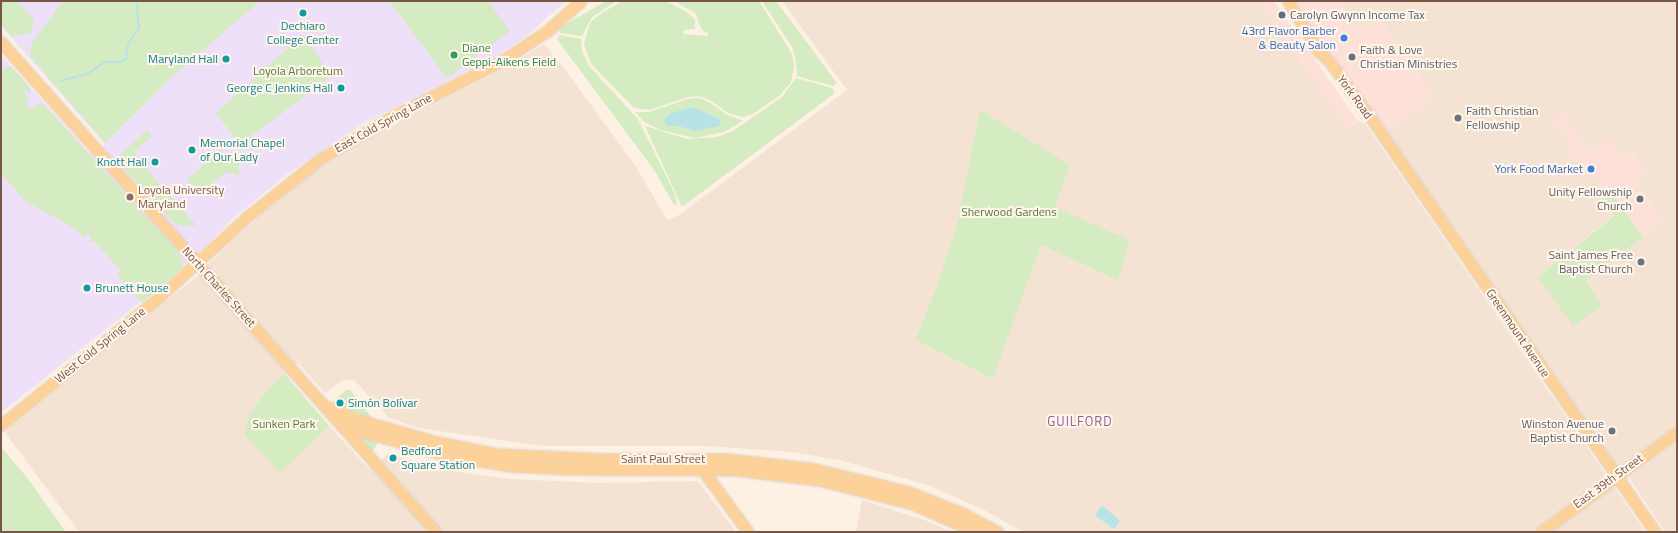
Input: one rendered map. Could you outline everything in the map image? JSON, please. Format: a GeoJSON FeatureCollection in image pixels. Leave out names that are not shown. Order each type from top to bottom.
{"type":"FeatureCollection","features":[{"type":"Feature","properties":{"kind":"main road","name":"East Cold Spring Lane"},"geometry":{"type":"LineString","coordinates":[[198,264],[247,217],[320,159],[389,118],[498,63],[547,31],[581,1]]}},
{"type":"Feature","properties":{"kind":"main road","name":"York Road"},"geometry":{"type":"LineString","coordinates":[[1288,1],[1301,20],[1308,22],[1324,47],[1329,61],[1381,134]]}},
{"type":"Feature","properties":{"kind":"main road","name":"North Charles Street"},"geometry":{"type":"LineString","coordinates":[[1,42],[436,532]]}},
{"type":"Feature","properties":{"kind":"main road","name":"Greenmount Avenue"},"geometry":{"type":"LineString","coordinates":[[1381,134],[1655,532]]}},
{"type":"Feature","properties":{"kind":"main road","name":"West Cold Spring Lane"},"geometry":{"type":"LineString","coordinates":[[1,425],[198,264]]}},
{"type":"Feature","properties":{"kind":"main road","name":"Saint Paul Street"},"geometry":{"type":"LineString","coordinates":[[324,405],[349,417],[437,442],[535,463],[694,458],[787,465],[858,477],[935,501],[998,532]]}},
{"type":"Feature","properties":{"kind":"main road","name":"Saint Paul Street"},"geometry":{"type":"LineString","coordinates":[[342,426],[449,456],[535,463],[774,473],[856,488],[913,504],[976,532]]}},
{"type":"Feature","properties":{"kind":"main road","name":"East 39th Street"},"geometry":{"type":"LineString","coordinates":[[1541,532],[1616,475],[1677,432]]}},
{"type":"Feature","properties":{"kind":"main road"},"geometry":{"type":"LineString","coordinates":[[694,458],[748,532]]}},
{"type":"Feature","properties":{"kind":"shaded area","name":"Loyola University Maryland"},"geometry":{"type":"Polygon","coordinates":[[[1,1],[566,1],[530,33],[500,54],[364,123],[287,174],[231,220],[203,249],[140,302],[1,413],[1,61],[4,58],[92,156],[105,144],[1,26],[1,1]]]}},
{"type":"Feature","properties":{"kind":"shaded area"},"geometry":{"type":"Polygon","coordinates":[[[782,1],[1260,1],[1347,128],[1358,121],[1365,124],[1645,532],[1023,532],[984,510],[928,485],[839,460],[792,452],[709,446],[542,446],[419,428],[389,418],[354,380],[343,380],[325,393],[298,363],[266,391],[249,415],[279,473],[329,426],[370,470],[388,454],[452,471],[510,479],[598,483],[698,481],[736,532],[79,532],[6,434],[7,430],[195,278],[236,237],[311,174],[367,139],[504,69],[542,45],[545,45],[566,71],[635,165],[667,220],[679,215],[847,90],[782,1]],[[980,111],[958,220],[937,286],[915,340],[993,379],[1041,245],[1117,281],[1055,207],[1070,165],[980,111]]]}},
{"type":"Feature","properties":{"kind":"shaded area"},"geometry":{"type":"Polygon","coordinates":[[[1260,1],[1274,1],[1358,121],[1347,129],[1260,1]]]}},
{"type":"Feature","properties":{"kind":"shaded area"},"geometry":{"type":"Polygon","coordinates":[[[1288,1],[1342,1],[1340,3],[1359,32],[1377,19],[1435,97],[1381,134],[1288,1]]]}},
{"type":"Feature","properties":{"kind":"shaded area"},"geometry":{"type":"Polygon","coordinates":[[[1342,1],[1677,1],[1677,432],[1616,475],[1381,134],[1435,97],[1378,19],[1359,32],[1339,3],[1342,1]],[[1562,113],[1553,119],[1574,148],[1568,152],[1580,159],[1600,184],[1594,189],[1614,215],[1538,277],[1586,281],[1664,221],[1635,180],[1633,153],[1626,158],[1590,151],[1562,113]]]}},
{"type":"Feature","properties":{"kind":"shaded area"},"geometry":{"type":"Polygon","coordinates":[[[1562,113],[1590,151],[1610,137],[1626,158],[1634,153],[1647,171],[1635,180],[1664,221],[1643,237],[1609,189],[1600,196],[1594,189],[1600,184],[1580,159],[1575,162],[1568,152],[1573,148],[1553,119],[1562,113]]]}},
{"type":"Feature","properties":{"kind":"shaded area"},"geometry":{"type":"Polygon","coordinates":[[[1677,442],[1677,532],[1665,532],[1629,477],[1677,442]]]}},
{"type":"Feature","properties":{"kind":"shaded area"},"geometry":{"type":"Polygon","coordinates":[[[862,500],[927,521],[952,532],[856,532],[862,500]]]}},
{"type":"Feature","properties":{"kind":"green space"},"geometry":{"type":"Polygon","coordinates":[[[1,1],[14,1],[23,7],[34,21],[31,33],[12,36],[9,33],[1,24],[1,1]]]}},
{"type":"Feature","properties":{"kind":"green space"},"geometry":{"type":"Polygon","coordinates":[[[63,1],[260,1],[174,75],[105,143],[30,56],[32,43],[63,1]]]}},
{"type":"Feature","properties":{"kind":"green space","name":"Diane Geppi-Aikens Field"},"geometry":{"type":"Polygon","coordinates":[[[389,1],[488,1],[510,31],[447,78],[389,1]]]}},
{"type":"Feature","properties":{"kind":"green space"},"geometry":{"type":"Polygon","coordinates":[[[606,1],[617,1],[592,17],[582,36],[560,33],[559,28],[606,1]]]}},
{"type":"Feature","properties":{"kind":"green space"},"geometry":{"type":"Polygon","coordinates":[[[622,1],[666,1],[687,12],[695,20],[695,29],[683,30],[683,34],[708,36],[708,33],[702,30],[695,13],[674,1],[759,1],[792,54],[794,66],[791,82],[780,95],[753,114],[743,117],[728,113],[710,100],[699,96],[687,97],[650,110],[634,108],[591,64],[584,44],[590,23],[599,15],[622,1]]]}},
{"type":"Feature","properties":{"kind":"green space"},"geometry":{"type":"Polygon","coordinates":[[[762,1],[776,1],[837,83],[833,86],[797,76],[796,60],[792,47],[762,1]]]}},
{"type":"Feature","properties":{"kind":"green space","name":"Loyola Arboretum"},"geometry":{"type":"Polygon","coordinates":[[[303,34],[331,76],[240,145],[216,113],[303,34]]]}},
{"type":"Feature","properties":{"kind":"green space"},"geometry":{"type":"Polygon","coordinates":[[[560,35],[581,39],[582,51],[589,66],[638,119],[674,192],[677,203],[674,205],[654,170],[557,39],[560,35]]]}},
{"type":"Feature","properties":{"kind":"green space"},"geometry":{"type":"Polygon","coordinates":[[[11,66],[30,88],[30,95],[26,90],[23,92],[30,100],[26,104],[30,109],[40,103],[44,105],[177,250],[183,265],[181,269],[142,303],[117,274],[121,271],[94,241],[90,243],[91,235],[86,234],[84,239],[77,230],[25,201],[1,173],[1,70],[11,66]]]}},
{"type":"Feature","properties":{"kind":"green space"},"geometry":{"type":"Polygon","coordinates":[[[796,78],[832,88],[835,93],[682,207],[645,126],[687,139],[717,137],[733,131],[782,97],[796,78]]]}},
{"type":"Feature","properties":{"kind":"green space"},"geometry":{"type":"Polygon","coordinates":[[[699,98],[709,102],[727,115],[743,121],[724,132],[695,138],[660,130],[643,121],[635,112],[650,112],[687,99],[699,98]]]}},
{"type":"Feature","properties":{"kind":"green space","name":"Sherwood Gardens"},"geometry":{"type":"Polygon","coordinates":[[[980,110],[1070,165],[1055,207],[1129,240],[1118,281],[1041,245],[993,379],[915,340],[937,286],[958,220],[980,110]]]}},
{"type":"Feature","properties":{"kind":"green space"},"geometry":{"type":"Polygon","coordinates":[[[147,130],[152,136],[135,151],[136,157],[197,226],[176,225],[121,166],[120,155],[147,130]]]}},
{"type":"Feature","properties":{"kind":"green space"},"geometry":{"type":"Polygon","coordinates":[[[221,150],[226,155],[231,151],[239,161],[239,176],[227,172],[204,190],[196,189],[187,179],[221,150]]]}},
{"type":"Feature","properties":{"kind":"green space"},"geometry":{"type":"Polygon","coordinates":[[[1609,189],[1643,237],[1586,281],[1602,306],[1573,326],[1538,277],[1614,216],[1600,196],[1609,189]]]}},
{"type":"Feature","properties":{"kind":"green space","name":"Sunken Park"},"geometry":{"type":"Polygon","coordinates":[[[285,374],[329,426],[280,473],[245,435],[249,415],[266,391],[285,374]]]}},
{"type":"Feature","properties":{"kind":"green space"},"geometry":{"type":"Polygon","coordinates":[[[346,390],[350,390],[373,419],[346,411],[332,403],[346,390]]]}},
{"type":"Feature","properties":{"kind":"green space"},"geometry":{"type":"Polygon","coordinates":[[[354,434],[379,441],[372,452],[354,434]]]}},
{"type":"Feature","properties":{"kind":"green space"},"geometry":{"type":"Polygon","coordinates":[[[1,447],[29,480],[66,532],[1,532],[1,447]]]}},
{"type":"Feature","properties":{"kind":"water"},"geometry":{"type":"Polygon","coordinates":[[[692,107],[718,118],[721,121],[719,126],[695,131],[679,126],[668,126],[664,122],[667,116],[674,112],[692,107]]]}},
{"type":"Feature","properties":{"kind":"water"},"geometry":{"type":"Polygon","coordinates":[[[1102,505],[1120,521],[1114,529],[1095,515],[1102,505]]]}},
{"type":"Feature","properties":{"kind":"waterway"},"geometry":{"type":"LineString","coordinates":[[60,81],[87,74],[105,62],[121,62],[126,59],[128,44],[139,28],[136,1]]}},
{"type":"Feature","properties":{"kind":"place","name":"Dechiaro College Center"},"geometry":{"type":"Point","coordinates":[303,13]}},
{"type":"Feature","properties":{"kind":"place","name":"Carolyn Gwynn Income Tax"},"geometry":{"type":"Point","coordinates":[1282,15]}},
{"type":"Feature","properties":{"kind":"place","name":"43rd Flavor Barber & Beauty Salon"},"geometry":{"type":"Point","coordinates":[1344,38]}},
{"type":"Feature","properties":{"kind":"place","name":"Diane Geppi-Aikens Field"},"geometry":{"type":"Point","coordinates":[454,55]}},
{"type":"Feature","properties":{"kind":"place","name":"Faith & Love Christian Ministries"},"geometry":{"type":"Point","coordinates":[1352,57]}},
{"type":"Feature","properties":{"kind":"place","name":"Maryland Hall"},"geometry":{"type":"Point","coordinates":[226,59]}},
{"type":"Feature","properties":{"kind":"place","name":"George C Jenkins Hall"},"geometry":{"type":"Point","coordinates":[341,88]}},
{"type":"Feature","properties":{"kind":"place","name":"Faith Christian Fellowship"},"geometry":{"type":"Point","coordinates":[1458,118]}},
{"type":"Feature","properties":{"kind":"place","name":"Memorial Chapel of Our Lady"},"geometry":{"type":"Point","coordinates":[192,150]}},
{"type":"Feature","properties":{"kind":"place","name":"Knott Hall"},"geometry":{"type":"Point","coordinates":[155,162]}},
{"type":"Feature","properties":{"kind":"place","name":"York Food Market"},"geometry":{"type":"Point","coordinates":[1591,169]}},
{"type":"Feature","properties":{"kind":"place","name":"Loyola University Maryland"},"geometry":{"type":"Point","coordinates":[130,197]}},
{"type":"Feature","properties":{"kind":"place","name":"Unity Fellowship Church"},"geometry":{"type":"Point","coordinates":[1640,199]}},
{"type":"Feature","properties":{"kind":"place","name":"Saint James Free Baptist Church"},"geometry":{"type":"Point","coordinates":[1641,262]}},
{"type":"Feature","properties":{"kind":"place","name":"Brunett House"},"geometry":{"type":"Point","coordinates":[87,288]}},
{"type":"Feature","properties":{"kind":"place","name":"Simón Bolívar"},"geometry":{"type":"Point","coordinates":[340,403]}},
{"type":"Feature","properties":{"kind":"place","name":"Winston Avenue Baptist Church"},"geometry":{"type":"Point","coordinates":[1612,431]}},
{"type":"Feature","properties":{"kind":"place","name":"Bedford Square Station"},"geometry":{"type":"Point","coordinates":[393,458]}},
{"type":"Feature","properties":{"kind":"district","name":"GUILFORD"},"geometry":{"type":"Point","coordinates":[1080,421]}}]}
